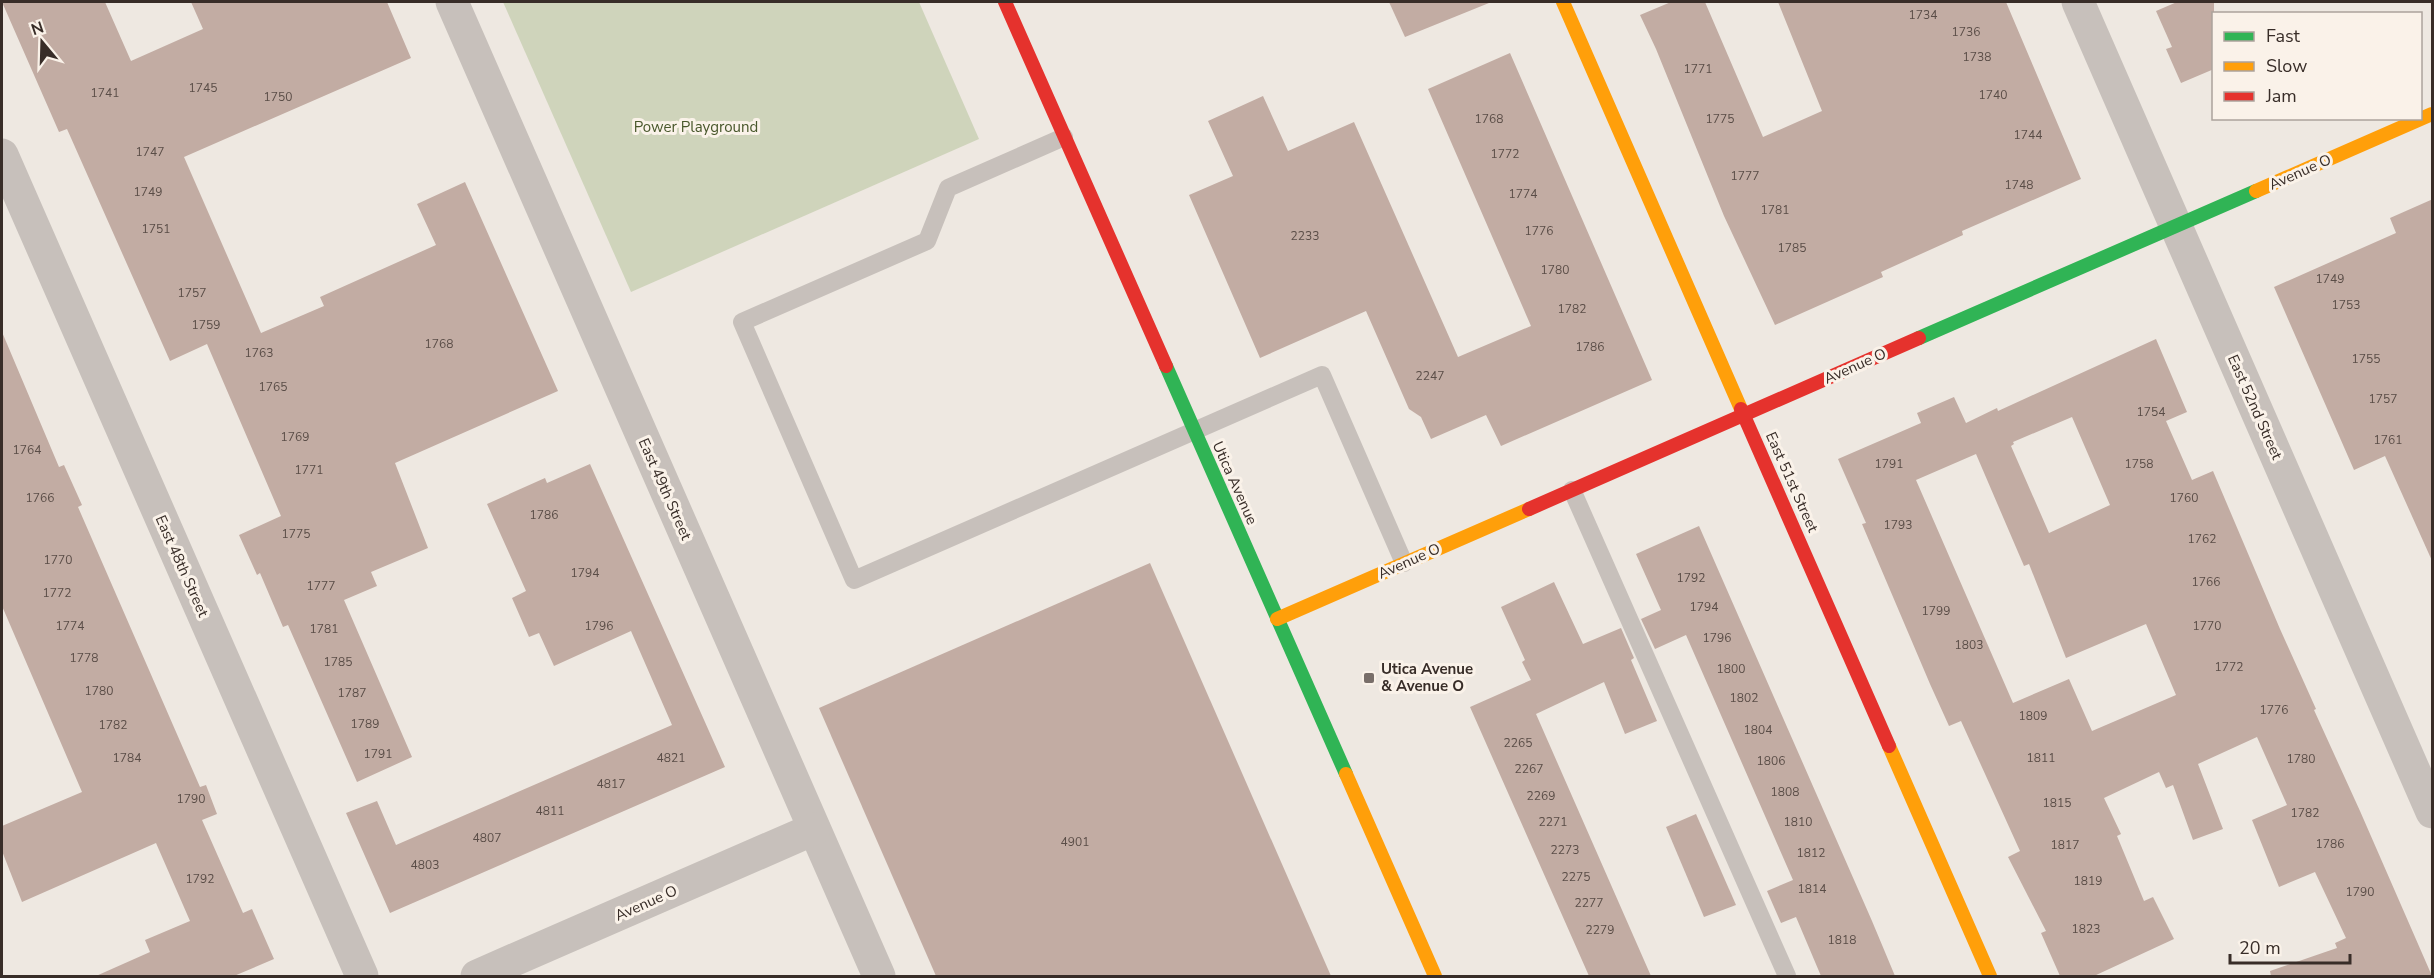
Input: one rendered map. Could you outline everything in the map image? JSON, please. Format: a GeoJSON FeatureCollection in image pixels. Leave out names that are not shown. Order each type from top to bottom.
{"type":"FeatureCollection","features":[{"type":"Feature","properties":{"kind":"street","name":"East 49th Street"},"geometry":{"type":"LineString","coordinates":[[452,2],[879,976]]}},
{"type":"Feature","properties":{"kind":"street","name":"Utica Avenue"},"geometry":{"type":"LineString","coordinates":[[1005,2],[1435,976]]}},
{"type":"Feature","properties":{"kind":"street","name":"East 51st Street"},"geometry":{"type":"LineString","coordinates":[[1563,2],[1990,976]]}},
{"type":"Feature","properties":{"kind":"street","name":"East 52nd Street"},"geometry":{"type":"LineString","coordinates":[[2078,2],[2433,812]]}},
{"type":"Feature","properties":{"kind":"street","name":"Avenue O"},"geometry":{"type":"LineString","coordinates":[[1277,619],[2419,120]]}},
{"type":"Feature","properties":{"kind":"street","name":"East 48th Street"},"geometry":{"type":"LineString","coordinates":[[2,155],[362,976]]}},
{"type":"Feature","properties":{"kind":"street","name":"Avenue O"},"geometry":{"type":"LineString","coordinates":[[477,976],[814,829]]}},
{"type":"Feature","properties":{"kind":"lane"},"geometry":{"type":"LineString","coordinates":[[1065,137],[948,188],[927,241],[742,322],[854,580],[1322,375],[1404,563]]}},
{"type":"Feature","properties":{"kind":"lane"},"geometry":{"type":"LineString","coordinates":[[1572,490],[1787,976]]}},
{"type":"Feature","properties":{"kind":"green space","name":"Power Playground"},"geometry":{"type":"Polygon","coordinates":[[[503,2],[919,2],[979,139],[631,292],[503,2]]]}},
{"type":"Feature","properties":{"kind":"building"},"geometry":{"type":"Polygon","coordinates":[[[2,2],[105,2],[131,61],[203,29],[191,2],[387,2],[411,58],[184,157],[261,333],[324,306],[320,297],[436,245],[417,204],[465,182],[558,391],[395,463],[428,548],[371,572],[377,586],[344,600],[412,757],[357,782],[288,625],[283,627],[260,573],[257,575],[239,535],[281,516],[207,344],[170,361],[67,129],[59,132],[2,2]]]}},
{"type":"Feature","properties":{"kind":"building"},"geometry":{"type":"Polygon","coordinates":[[[1389,2],[1489,2],[1489,3],[1405,37],[1389,2]]]}},
{"type":"Feature","properties":{"kind":"building"},"geometry":{"type":"Polygon","coordinates":[[[1671,2],[1705,2],[1763,137],[1822,111],[1778,2],[2006,2],[2081,179],[1962,231],[1963,235],[1881,272],[1883,277],[1775,325],[1724,216],[1640,15],[1671,2]]]}},
{"type":"Feature","properties":{"kind":"building"},"geometry":{"type":"Polygon","coordinates":[[[2177,2],[2214,2],[2212,70],[2181,83],[2166,49],[2172,47],[2156,11],[2177,2]]]}},
{"type":"Feature","properties":{"kind":"building"},"geometry":{"type":"Polygon","coordinates":[[[1510,53],[1652,380],[1501,446],[1486,415],[1431,439],[1421,417],[1409,409],[1366,311],[1260,358],[1189,195],[1233,176],[1208,121],[1263,96],[1288,151],[1354,122],[1458,357],[1531,326],[1428,89],[1510,53]]]}},
{"type":"Feature","properties":{"kind":"building"},"geometry":{"type":"Polygon","coordinates":[[[2433,199],[2433,563],[2385,456],[2354,470],[2274,287],[2396,233],[2390,218],[2433,199]]]}},
{"type":"Feature","properties":{"kind":"building"},"geometry":{"type":"Polygon","coordinates":[[[2,332],[59,467],[64,465],[82,505],[78,507],[200,787],[206,785],[217,814],[202,820],[243,913],[252,909],[274,959],[234,976],[96,976],[150,952],[145,940],[190,921],[156,843],[22,902],[2,851],[2,826],[82,792],[2,606],[2,332]]]}},
{"type":"Feature","properties":{"kind":"building"},"geometry":{"type":"Polygon","coordinates":[[[2156,339],[2187,412],[2166,421],[2192,480],[2213,471],[2316,709],[2314,710],[2432,976],[2271,976],[2270,971],[2337,948],[2335,943],[2346,938],[2315,872],[2279,887],[2252,820],[2287,805],[2257,737],[2198,764],[2223,829],[2193,840],[2173,785],[2166,788],[2159,772],[2104,798],[2121,834],[2117,836],[2144,901],[2153,897],[2174,939],[2094,976],[2060,976],[2041,933],[2046,931],[2008,857],[2020,851],[1961,721],[1949,726],[1862,524],[1866,523],[1838,459],[1921,423],[1917,413],[1954,397],[1966,423],[1997,408],[1998,411],[2156,339]],[[2072,417],[2013,442],[2011,446],[2049,533],[2110,505],[2072,417]],[[1976,454],[1916,480],[2013,703],[2069,679],[2092,731],[2176,695],[2146,624],[2066,658],[2029,564],[2024,566],[1976,454]]]}},
{"type":"Feature","properties":{"kind":"building"},"geometry":{"type":"Polygon","coordinates":[[[590,464],[725,767],[390,913],[346,813],[377,801],[396,845],[672,725],[631,631],[554,666],[539,633],[529,637],[512,598],[526,591],[487,504],[545,478],[547,483],[590,464]]]}},
{"type":"Feature","properties":{"kind":"building"},"geometry":{"type":"Polygon","coordinates":[[[1699,526],[1895,976],[1821,976],[1796,917],[1781,923],[1767,891],[1793,880],[1686,635],[1655,649],[1641,619],[1661,610],[1636,554],[1699,526]]]}},
{"type":"Feature","properties":{"kind":"building"},"geometry":{"type":"Polygon","coordinates":[[[1150,563],[1331,976],[936,976],[819,708],[1150,563]]]}},
{"type":"Feature","properties":{"kind":"building"},"geometry":{"type":"Polygon","coordinates":[[[1554,582],[1583,644],[1621,628],[1634,658],[1631,660],[1657,721],[1625,734],[1604,682],[1536,714],[1651,976],[1589,976],[1470,707],[1531,680],[1522,662],[1525,660],[1501,607],[1554,582]]]}},
{"type":"Feature","properties":{"kind":"building"},"geometry":{"type":"Polygon","coordinates":[[[1696,814],[1736,905],[1704,917],[1666,827],[1696,814]]]}},
{"type":"Feature","properties":{"kind":"traffic: fast"},"geometry":{"type":"LineString","coordinates":[[1919,338],[2256,191]]}},
{"type":"Feature","properties":{"kind":"traffic: fast"},"geometry":{"type":"LineString","coordinates":[[1166,366],[1346,774]]}},
{"type":"Feature","properties":{"kind":"traffic: slow"},"geometry":{"type":"LineString","coordinates":[[1563,2],[1741,409]]}},
{"type":"Feature","properties":{"kind":"traffic: slow"},"geometry":{"type":"LineString","coordinates":[[2422,118],[2432,114]]}},
{"type":"Feature","properties":{"kind":"traffic: slow"},"geometry":{"type":"LineString","coordinates":[[2256,191],[2418,120]]}},
{"type":"Feature","properties":{"kind":"traffic: slow"},"geometry":{"type":"LineString","coordinates":[[1277,619],[1529,509]]}},
{"type":"Feature","properties":{"kind":"traffic: slow"},"geometry":{"type":"LineString","coordinates":[[1889,746],[1990,976]]}},
{"type":"Feature","properties":{"kind":"traffic: slow"},"geometry":{"type":"LineString","coordinates":[[1346,774],[1435,976]]}},
{"type":"Feature","properties":{"kind":"traffic: jam"},"geometry":{"type":"LineString","coordinates":[[1005,2],[1166,366]]}},
{"type":"Feature","properties":{"kind":"traffic: jam"},"geometry":{"type":"LineString","coordinates":[[1529,509],[1919,338]]}},
{"type":"Feature","properties":{"kind":"traffic: jam"},"geometry":{"type":"LineString","coordinates":[[1741,409],[1889,746]]}},
{"type":"Feature","properties":{"kind":"place","name":"Utica Avenue & Avenue O"},"geometry":{"type":"Point","coordinates":[1369,678]}}]}
